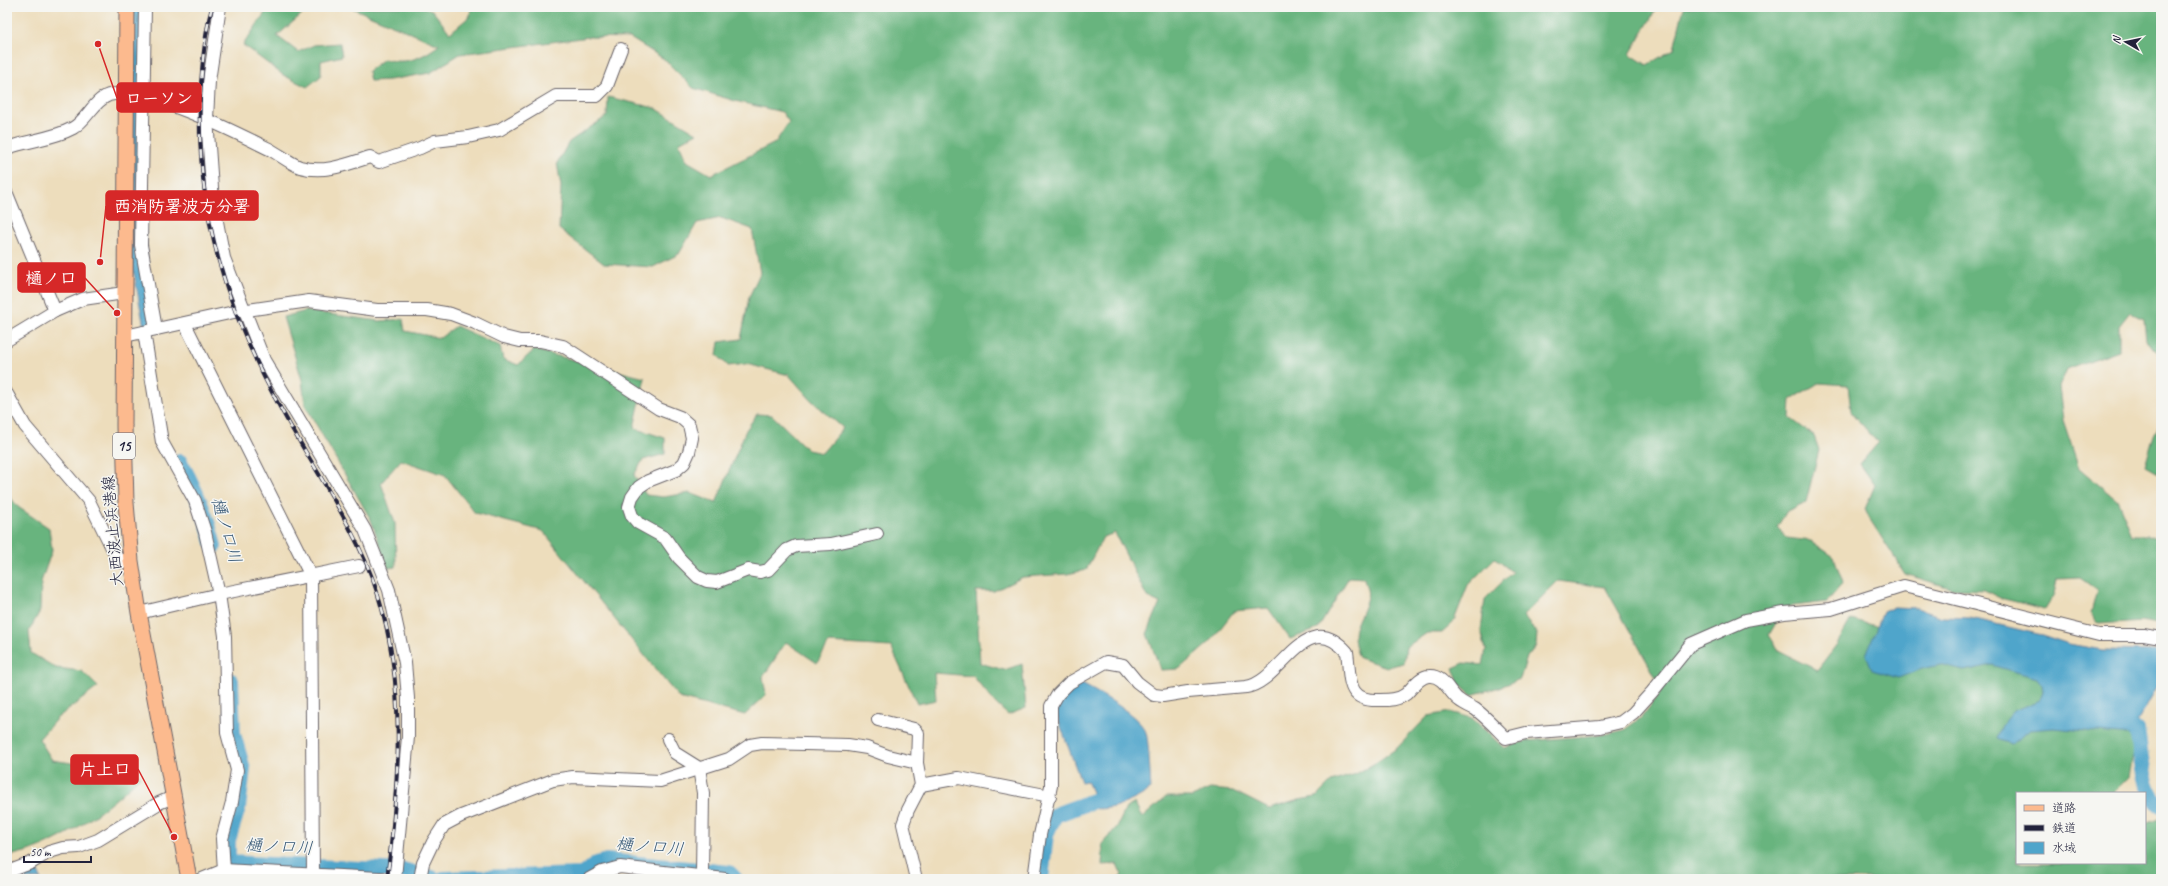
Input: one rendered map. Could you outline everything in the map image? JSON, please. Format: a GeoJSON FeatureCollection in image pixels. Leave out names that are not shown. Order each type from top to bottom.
{"type":"FeatureCollection","features":[{"type":"Feature","properties":{"kind":"main road","name":"大西波止浜港線"},"geometry":{"type":"LineString","coordinates":[[127,7],[124,471],[130,561],[189,879]]}},
{"type":"Feature","properties":{"kind":"street"},"geometry":{"type":"LineString","coordinates":[[145,7],[141,245],[156,329]]}},
{"type":"Feature","properties":{"kind":"street"},"geometry":{"type":"LineString","coordinates":[[202,879],[224,870],[313,874],[326,877],[397,878],[408,736],[408,698],[405,663],[389,590],[365,530],[264,360],[224,258],[214,208],[208,156],[207,119],[209,81],[220,7]]}},
{"type":"Feature","properties":{"kind":"street"},"geometry":{"type":"LineString","coordinates":[[7,148],[23,142],[46,138],[74,127],[108,96],[126,95],[144,96],[207,119],[300,167],[334,169],[370,157],[379,162],[420,148],[434,141],[468,137],[498,130],[556,96],[597,96],[607,86],[621,49]]}},
{"type":"Feature","properties":{"kind":"street"},"geometry":{"type":"LineString","coordinates":[[7,194],[56,311]]}},
{"type":"Feature","properties":{"kind":"street"},"geometry":{"type":"LineString","coordinates":[[7,340],[56,311],[83,298],[124,293]]}},
{"type":"Feature","properties":{"kind":"street"},"geometry":{"type":"LineString","coordinates":[[125,336],[246,311],[309,301],[377,310],[427,310],[451,314],[515,340],[540,341],[563,346],[659,409],[680,417],[689,425],[692,438],[689,452],[684,463],[676,470],[648,481],[639,487],[632,497],[630,507],[632,516],[638,524],[665,538],[690,571],[707,581],[717,582],[748,570],[768,570],[787,550],[796,546],[831,544],[877,534]]}},
{"type":"Feature","properties":{"kind":"street"},"geometry":{"type":"LineString","coordinates":[[185,324],[311,576],[313,874]]}},
{"type":"Feature","properties":{"kind":"street"},"geometry":{"type":"LineString","coordinates":[[144,332],[162,442],[195,501],[205,532],[219,594],[225,636],[227,733],[237,770],[232,802],[222,839],[224,870]]}},
{"type":"Feature","properties":{"kind":"street"},"geometry":{"type":"LineString","coordinates":[[7,394],[25,426],[89,501],[117,558],[122,562],[130,561]]}},
{"type":"Feature","properties":{"kind":"street"},"geometry":{"type":"LineString","coordinates":[[139,613],[219,594],[359,566]]}},
{"type":"Feature","properties":{"kind":"street"},"geometry":{"type":"LineString","coordinates":[[1034,879],[1040,835],[1050,796],[1051,706],[1058,694],[1069,683],[1106,662],[1123,665],[1137,682],[1154,695],[1163,696],[1188,692],[1246,687],[1252,686],[1260,681],[1301,644],[1312,638],[1322,637],[1332,640],[1347,652],[1353,689],[1356,696],[1362,699],[1395,700],[1404,695],[1420,680],[1428,676],[1436,677],[1443,682],[1457,700],[1475,709],[1506,738],[1526,733],[1600,727],[1621,722],[1633,713],[1652,692],[1691,644],[1746,620],[1784,613],[1831,609],[1904,586],[2099,635],[2144,635],[2161,638]]}},
{"type":"Feature","properties":{"kind":"street"},"geometry":{"type":"LineString","coordinates":[[878,720],[914,729],[918,733],[917,763],[921,785],[908,810],[903,824],[916,879]]}},
{"type":"Feature","properties":{"kind":"street"},"geometry":{"type":"LineString","coordinates":[[668,739],[675,753],[699,768],[703,793],[702,875]]}},
{"type":"Feature","properties":{"kind":"street"},"geometry":{"type":"LineString","coordinates":[[420,879],[423,862],[444,825],[461,816],[553,780],[573,777],[660,781],[729,759],[750,745],[762,743],[848,745],[866,748],[888,756],[917,763]]}},
{"type":"Feature","properties":{"kind":"street"},"geometry":{"type":"LineString","coordinates":[[921,785],[959,778],[1050,796]]}},
{"type":"Feature","properties":{"kind":"street"},"geometry":{"type":"LineString","coordinates":[[7,872],[31,863],[49,852],[63,848],[79,847],[98,840],[159,803],[173,797]]}},
{"type":"Feature","properties":{"kind":"street"},"geometry":{"type":"LineString","coordinates":[[589,879],[602,872],[620,867],[702,875],[725,879]]}},
{"type":"Feature","properties":{"kind":"green space"},"geometry":{"type":"Polygon","coordinates":[[[269,7],[310,7],[277,36],[298,52],[314,45],[340,43],[342,56],[321,61],[321,76],[307,87],[283,75],[243,45],[269,7]]]}},
{"type":"Feature","properties":{"kind":"green space"},"geometry":{"type":"Polygon","coordinates":[[[350,7],[422,7],[432,10],[450,33],[470,16],[471,7],[1655,7],[1654,13],[1630,54],[1647,65],[1674,49],[1684,7],[2161,7],[2161,354],[2146,341],[2144,319],[2130,312],[2119,326],[2119,350],[2067,369],[2059,387],[2063,420],[2079,468],[2118,501],[2132,535],[2148,535],[2161,540],[2161,625],[2143,621],[2098,624],[2091,613],[2097,590],[2080,578],[2057,579],[2054,594],[2045,609],[2000,598],[1984,590],[1954,589],[1905,574],[1869,518],[1865,509],[1875,485],[1860,464],[1878,443],[1851,412],[1848,385],[1819,383],[1791,399],[1790,418],[1814,436],[1819,450],[1806,502],[1787,511],[1777,527],[1787,538],[1811,541],[1834,557],[1843,583],[1827,602],[1785,607],[1769,635],[1780,652],[1817,670],[1837,644],[1851,619],[1876,626],[1889,649],[1987,652],[2127,723],[2134,751],[2129,777],[2114,792],[2016,792],[2016,864],[2146,864],[2146,823],[2161,817],[2161,879],[1118,879],[1122,875],[1117,864],[1102,865],[1102,844],[1117,827],[1126,808],[1135,803],[1142,818],[1166,797],[1192,797],[1210,789],[1233,791],[1269,809],[1299,800],[1316,797],[1331,782],[1356,774],[1397,748],[1428,716],[1450,712],[1472,718],[1504,748],[1526,741],[1601,735],[1624,730],[1641,718],[1663,690],[1605,587],[1558,581],[1523,616],[1537,633],[1536,646],[1527,657],[1520,679],[1500,687],[1471,695],[1459,684],[1453,668],[1464,663],[1483,665],[1486,649],[1481,630],[1485,599],[1512,572],[1495,558],[1468,585],[1453,623],[1442,633],[1427,633],[1406,647],[1404,663],[1387,667],[1359,658],[1354,632],[1368,593],[1364,578],[1349,577],[1318,629],[1290,639],[1268,608],[1234,611],[1209,643],[1179,669],[1161,670],[1147,634],[1160,603],[1147,597],[1115,533],[1103,537],[1086,570],[1067,574],[1023,577],[994,591],[976,591],[980,663],[1004,670],[1022,664],[1026,708],[1008,715],[996,704],[973,676],[934,673],[936,700],[917,704],[891,647],[829,643],[817,663],[786,642],[763,677],[766,695],[745,715],[679,698],[543,531],[475,513],[445,475],[401,460],[381,483],[395,523],[396,567],[388,568],[371,520],[305,405],[302,380],[283,317],[306,311],[379,321],[403,319],[405,331],[440,338],[456,326],[500,346],[503,359],[518,365],[534,350],[645,378],[634,428],[665,438],[665,454],[643,460],[634,475],[646,495],[663,497],[690,493],[716,503],[746,430],[757,414],[772,415],[808,450],[822,453],[843,428],[811,400],[789,375],[747,364],[728,366],[717,355],[719,342],[741,339],[749,297],[760,273],[752,229],[721,218],[697,223],[679,254],[653,267],[604,264],[559,229],[561,186],[557,163],[569,142],[607,116],[608,97],[655,108],[697,133],[679,143],[687,161],[711,175],[775,143],[789,122],[782,112],[735,101],[693,88],[664,59],[630,38],[589,37],[460,54],[430,73],[389,80],[370,81],[368,71],[384,59],[392,61],[407,61],[426,54],[439,45],[350,7]]]}},
{"type":"Feature","properties":{"kind":"green space"},"geometry":{"type":"Polygon","coordinates":[[[2161,421],[2161,475],[2145,466],[2154,435],[2161,421]]]}},
{"type":"Feature","properties":{"kind":"green space"},"geometry":{"type":"Polygon","coordinates":[[[7,493],[18,507],[49,528],[52,550],[41,582],[40,611],[29,631],[31,653],[56,668],[82,671],[98,687],[57,718],[39,739],[52,760],[85,765],[133,762],[140,777],[111,803],[79,827],[44,845],[26,852],[7,856],[7,493]]]}},
{"type":"Feature","properties":{"kind":"water"},"geometry":{"type":"Polygon","coordinates":[[[132,7],[142,7],[141,180],[153,325],[144,327],[131,258],[132,7]]]}},
{"type":"Feature","properties":{"kind":"water"},"geometry":{"type":"Polygon","coordinates":[[[1894,607],[1917,608],[1942,617],[1970,618],[2042,635],[2069,644],[2102,650],[2154,651],[2161,654],[2161,680],[2130,735],[2053,728],[2030,730],[2011,744],[1997,739],[2002,725],[2014,711],[2040,700],[2043,692],[2042,685],[2037,678],[1992,665],[1964,671],[1940,665],[1922,669],[1898,678],[1872,670],[1866,655],[1883,612],[1894,607]]]}},
{"type":"Feature","properties":{"kind":"water"},"geometry":{"type":"Polygon","coordinates":[[[1080,683],[1125,710],[1140,723],[1145,730],[1151,789],[1131,801],[1115,807],[1098,809],[1091,808],[1089,799],[1094,797],[1087,781],[1081,782],[1057,716],[1055,706],[1063,693],[1080,683]]]}},
{"type":"Feature","properties":{"kind":"water"},"geometry":{"type":"Polygon","coordinates":[[[35,864],[41,879],[7,879],[7,874],[35,864]]]}},
{"type":"Feature","properties":{"kind":"waterway","name":"樋ノ口川"},"geometry":{"type":"LineString","coordinates":[[180,462],[200,502],[208,523],[214,546]]}},
{"type":"Feature","properties":{"kind":"waterway","name":"樋ノ口川"},"geometry":{"type":"LineString","coordinates":[[231,681],[233,734],[243,769],[238,808],[228,840],[228,863],[406,871],[434,879]]}},
{"type":"Feature","properties":{"kind":"waterway"},"geometry":{"type":"LineString","coordinates":[[2137,730],[2146,782],[2150,792],[2161,805]]}},
{"type":"Feature","properties":{"kind":"waterway","name":"樋ノ口川"},"geometry":{"type":"LineString","coordinates":[[1041,879],[1046,834],[1055,815],[1093,801]]}},
{"type":"Feature","properties":{"kind":"waterway","name":"樋ノ口川"},"geometry":{"type":"LineString","coordinates":[[443,879],[582,875],[597,864],[607,861],[729,873],[735,879]]}},
{"type":"Feature","properties":{"kind":"railway"},"geometry":{"type":"LineString","coordinates":[[212,7],[205,41],[200,98],[200,140],[203,181],[209,220],[218,259],[230,297],[262,372],[293,431],[334,499],[369,569],[387,627],[397,699],[398,735],[395,807],[387,879]]}},
{"type":"Feature","properties":{"kind":"place","name":"ローソン"},"geometry":{"type":"Point","coordinates":[98,44]}},
{"type":"Feature","properties":{"kind":"place","name":"西消防署波方分署"},"geometry":{"type":"Point","coordinates":[100,262]}},
{"type":"Feature","properties":{"kind":"place","name":"樋ノ口"},"geometry":{"type":"Point","coordinates":[117,313]}},
{"type":"Feature","properties":{"kind":"place","name":"片上口"},"geometry":{"type":"Point","coordinates":[174,837]}}]}
